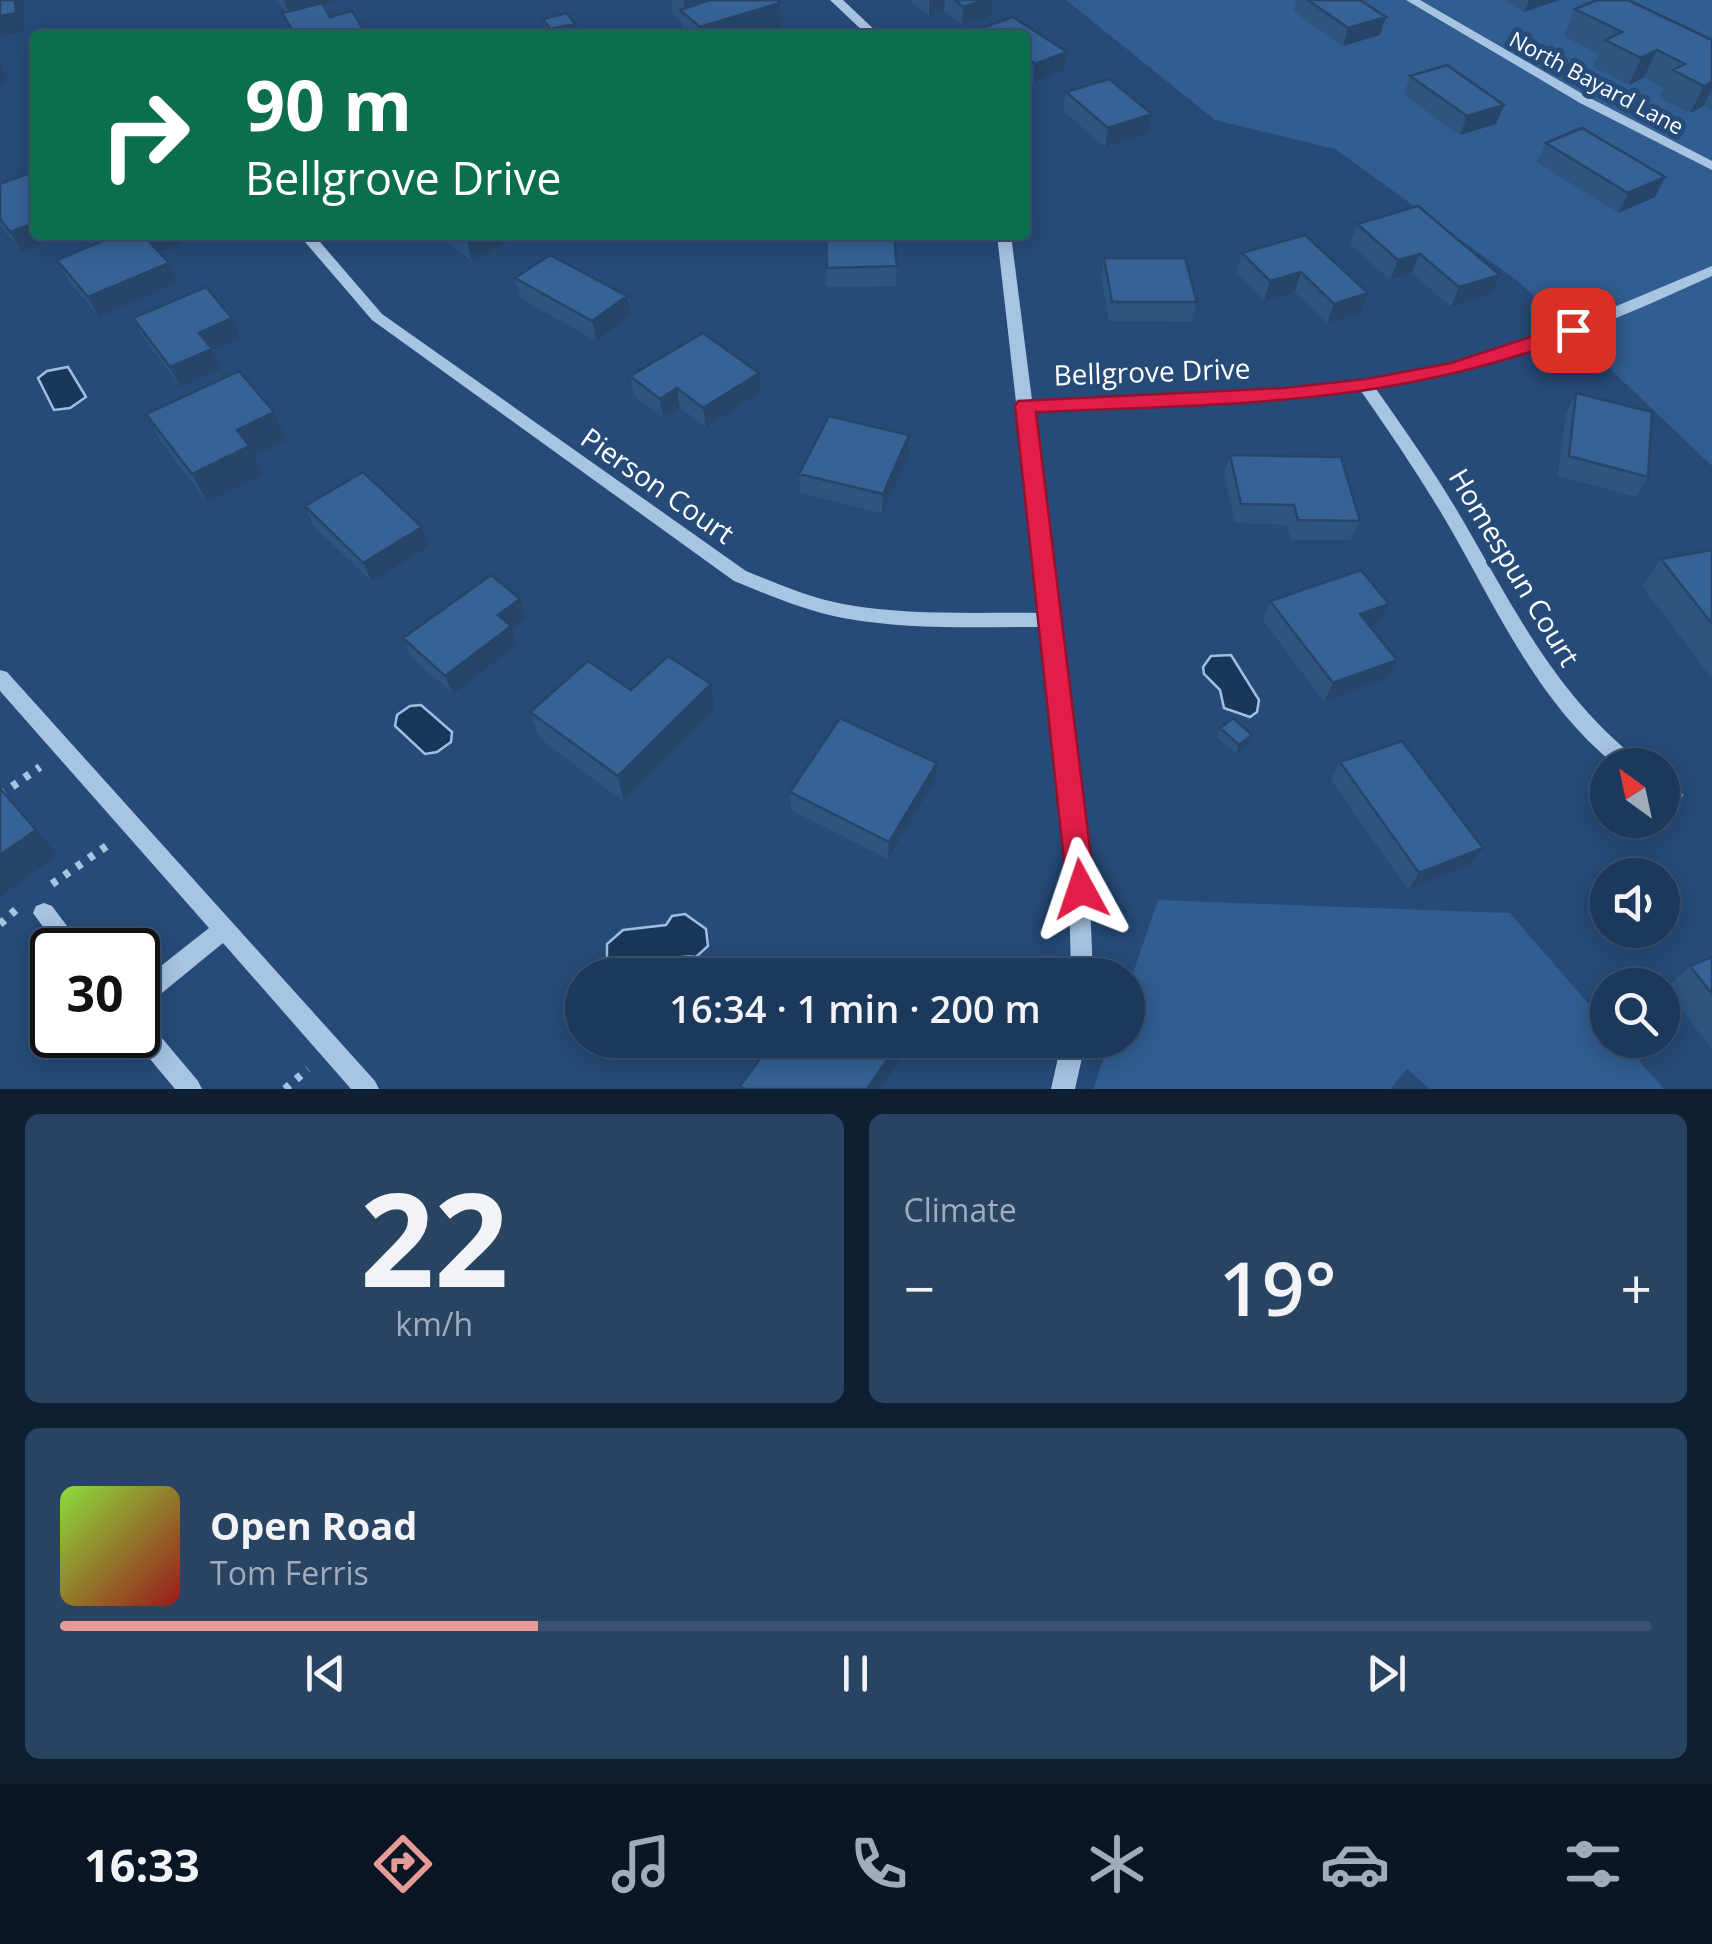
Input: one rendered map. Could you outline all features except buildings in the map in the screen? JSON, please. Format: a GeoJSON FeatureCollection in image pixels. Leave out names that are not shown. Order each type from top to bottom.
{"type":"FeatureCollection","features":[{"type":"Feature","properties":{"kind":"street"},"geometry":{"type":"LineString","coordinates":[[836,0],[869,30]]}},
{"type":"Feature","properties":{"kind":"street","name":"North Bayard Lane"},"geometry":{"type":"LineString","coordinates":[[1412,0],[1567,90],[1712,166]]}},
{"type":"Feature","properties":{"kind":"street","name":"Pierson Court"},"geometry":{"type":"LineString","coordinates":[[310,240],[377,317],[740,576],[790,597],[893,618],[1050,620]]}},
{"type":"Feature","properties":{"kind":"street"},"geometry":{"type":"LineString","coordinates":[[1005,240],[1025,406]]}},
{"type":"Feature","properties":{"kind":"street","name":"Bellgrove Drive"},"geometry":{"type":"LineString","coordinates":[[1081,958],[1078,852],[1025,406],[1284,395],[1366,386],[1452,370],[1513,353],[1712,270]]}},
{"type":"Feature","properties":{"kind":"street","name":"Homespun Court"},"geometry":{"type":"LineString","coordinates":[[1366,386],[1419,461],[1540,666],[1572,712],[1611,748]]}},
{"type":"Feature","properties":{"kind":"street"},"geometry":{"type":"LineString","coordinates":[[0,678],[367,1089]]}},
{"type":"Feature","properties":{"kind":"street"},"geometry":{"type":"LineString","coordinates":[[36,902],[57,928]]}},
{"type":"Feature","properties":{"kind":"street"},"geometry":{"type":"LineString","coordinates":[[160,980],[224,929]]}},
{"type":"Feature","properties":{"kind":"street"},"geometry":{"type":"LineString","coordinates":[[160,1053],[190,1089]]}},
{"type":"Feature","properties":{"kind":"street"},"geometry":{"type":"LineString","coordinates":[[1063,1089],[1070,1058]]}},
{"type":"Feature","properties":{"kind":"path"},"geometry":{"type":"LineString","coordinates":[[0,794],[42,766],[55,778]]}},
{"type":"Feature","properties":{"kind":"path"},"geometry":{"type":"LineString","coordinates":[[0,924],[36,902],[116,840],[104,828]]}},
{"type":"Feature","properties":{"kind":"shaded area"},"geometry":{"type":"Polygon","coordinates":[[[1066,0],[1712,0],[1712,466],[1519,282],[1335,149],[1215,120],[1066,0]]]}},
{"type":"Feature","properties":{"kind":"shaded area"},"geometry":{"type":"Polygon","coordinates":[[[68,367],[86,397],[70,408],[54,410],[38,378],[47,371],[68,367]]]}},
{"type":"Feature","properties":{"kind":"shaded area"},"geometry":{"type":"Polygon","coordinates":[[[1231,655],[1259,700],[1257,712],[1250,717],[1224,708],[1220,690],[1204,674],[1203,667],[1211,656],[1231,655]]]}},
{"type":"Feature","properties":{"kind":"shaded area"},"geometry":{"type":"Polygon","coordinates":[[[421,705],[452,732],[451,742],[437,752],[425,754],[395,726],[397,715],[410,706],[421,705]]]}},
{"type":"Feature","properties":{"kind":"shaded area"},"geometry":{"type":"Polygon","coordinates":[[[1158,900],[1510,913],[1590,1005],[1590,1058],[1637,1058],[1664,1089],[1430,1089],[1407,1069],[1390,1089],[1093,1089],[1104,1058],[1145,1058],[1145,958],[1138,958],[1158,900]]]}},
{"type":"Feature","properties":{"kind":"shaded area"},"geometry":{"type":"Polygon","coordinates":[[[685,914],[706,929],[708,946],[696,957],[607,958],[607,944],[623,930],[666,925],[672,916],[685,914]]]}},
{"type":"Feature","properties":{"kind":"route"},"geometry":{"type":"LineString","coordinates":[[1081,889],[1025,406],[1284,395],[1366,386],[1452,370],[1513,353],[1573,330]]}}]}
